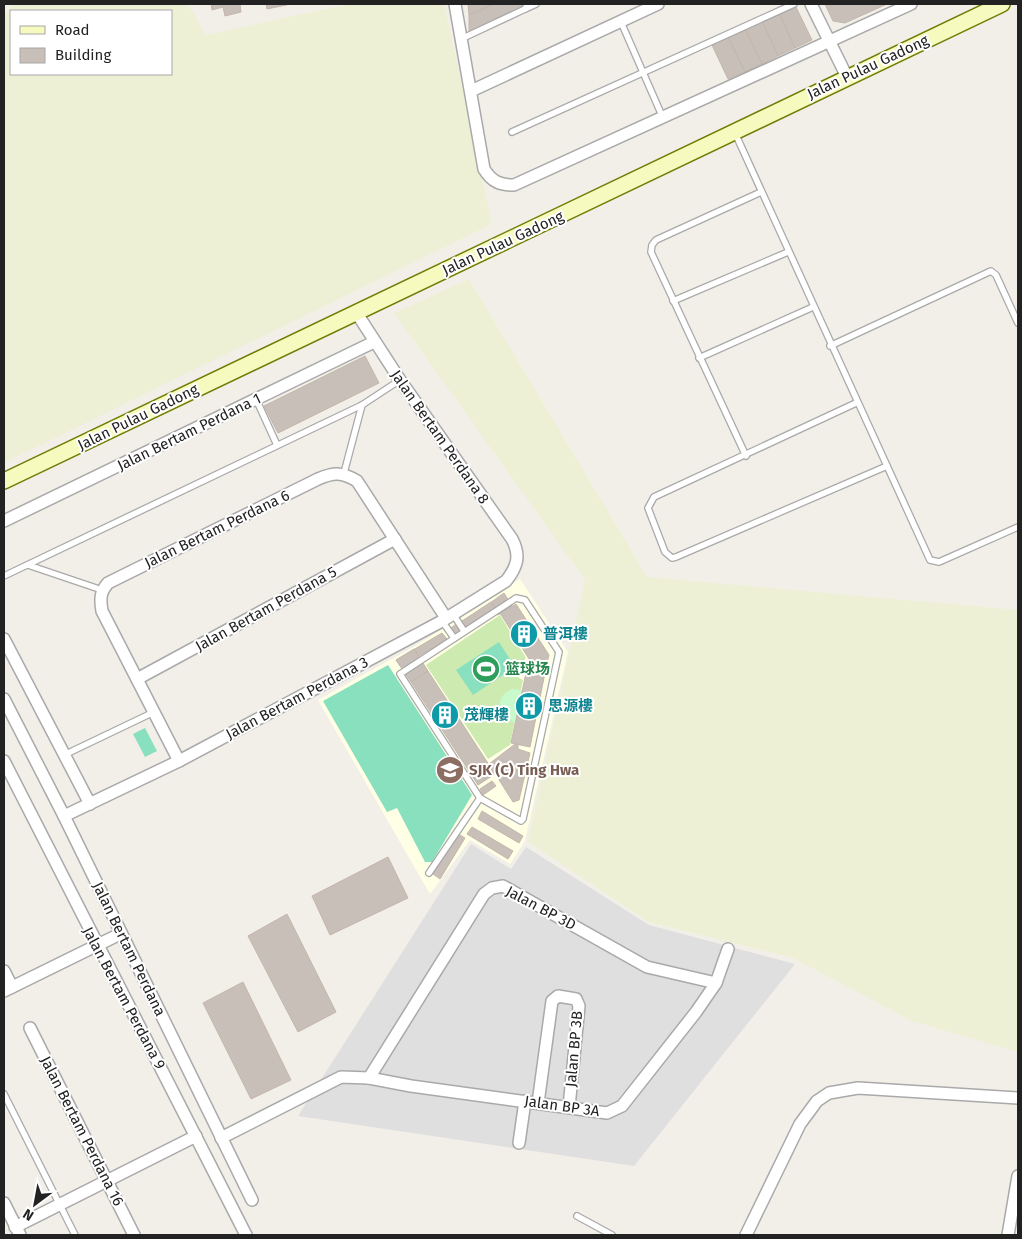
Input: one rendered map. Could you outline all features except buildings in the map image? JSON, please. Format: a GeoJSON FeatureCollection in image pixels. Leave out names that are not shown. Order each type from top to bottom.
{"type":"FeatureCollection","features":[{"type":"Feature","properties":{"kind":"main road","name":"Jalan Pulau Gadong"},"geometry":{"type":"LineString","coordinates":[[4,481],[1002,4]]}},
{"type":"Feature","properties":{"kind":"street"},"geometry":{"type":"LineString","coordinates":[[455,4],[484,169],[494,182],[514,185],[911,4]]}},
{"type":"Feature","properties":{"kind":"street"},"geometry":{"type":"LineString","coordinates":[[471,91],[658,4]]}},
{"type":"Feature","properties":{"kind":"street"},"geometry":{"type":"LineString","coordinates":[[811,4],[847,77]]}},
{"type":"Feature","properties":{"kind":"street","name":"Jalan Bertam Perdana 8"},"geometry":{"type":"LineString","coordinates":[[356,312],[400,380],[512,539],[516,547],[517,563]]}},
{"type":"Feature","properties":{"kind":"street","name":"Jalan Bertam Perdana 1"},"geometry":{"type":"LineString","coordinates":[[4,521],[374,342]]}},
{"type":"Feature","properties":{"kind":"street","name":"Jalan Bertam Perdana 6"},"geometry":{"type":"LineString","coordinates":[[101,594],[108,583],[318,479],[332,473],[344,473]]}},
{"type":"Feature","properties":{"kind":"street"},"geometry":{"type":"LineString","coordinates":[[344,473],[357,481],[447,618]]}},
{"type":"Feature","properties":{"kind":"street","name":"Jalan Bertam Perdana 5"},"geometry":{"type":"LineString","coordinates":[[137,679],[394,539]]}},
{"type":"Feature","properties":{"kind":"street","name":"Jalan Bertam Perdana 3"},"geometry":{"type":"LineString","coordinates":[[64,816],[179,761],[447,618],[506,581],[517,563]]}},
{"type":"Feature","properties":{"kind":"street"},"geometry":{"type":"LineString","coordinates":[[101,594],[102,611],[179,761]]}},
{"type":"Feature","properties":{"kind":"street"},"geometry":{"type":"LineString","coordinates":[[4,639],[90,804]]}},
{"type":"Feature","properties":{"kind":"street","name":"Jalan Bertam Perdana"},"geometry":{"type":"LineString","coordinates":[[4,699],[64,816],[120,934],[252,1200]]}},
{"type":"Feature","properties":{"kind":"street","name":"Jalan Bertam Perdana 9"},"geometry":{"type":"LineString","coordinates":[[4,761],[96,946],[246,1235]]}},
{"type":"Feature","properties":{"kind":"street","name":"Jalan BP 3D"},"geometry":{"type":"LineString","coordinates":[[368,1078],[484,894],[492,888],[503,886],[647,966],[716,983]]}},
{"type":"Feature","properties":{"kind":"street"},"geometry":{"type":"LineString","coordinates":[[4,971],[8,989],[120,934]]}},
{"type":"Feature","properties":{"kind":"street","name":"Jalan BP 3A"},"geometry":{"type":"LineString","coordinates":[[221,1138],[341,1077],[368,1078],[411,1086],[607,1113],[622,1106],[696,1012],[716,983],[728,949]]}},
{"type":"Feature","properties":{"kind":"street","name":"Jalan BP 3B"},"geometry":{"type":"LineString","coordinates":[[538,1103],[552,1001],[558,996],[576,999],[579,1006],[568,1108]]}},
{"type":"Feature","properties":{"kind":"street","name":"Jalan Bertam Perdana 16"},"geometry":{"type":"LineString","coordinates":[[30,1028],[134,1235]]}},
{"type":"Feature","properties":{"kind":"street"},"geometry":{"type":"LineString","coordinates":[[746,1235],[800,1124],[817,1101],[829,1093],[858,1088],[1018,1098]]}},
{"type":"Feature","properties":{"kind":"street"},"geometry":{"type":"LineString","coordinates":[[519,1143],[525,1102]]}},
{"type":"Feature","properties":{"kind":"street"},"geometry":{"type":"LineString","coordinates":[[4,1203],[18,1231],[59,1205],[196,1136]]}},
{"type":"Feature","properties":{"kind":"street"},"geometry":{"type":"LineString","coordinates":[[1008,1235],[1018,1176]]}},
{"type":"Feature","properties":{"kind":"lane"},"geometry":{"type":"LineString","coordinates":[[461,39],[526,5],[536,4]]}},
{"type":"Feature","properties":{"kind":"lane"},"geometry":{"type":"LineString","coordinates":[[512,132],[794,4]]}},
{"type":"Feature","properties":{"kind":"lane"},"geometry":{"type":"LineString","coordinates":[[621,22],[663,118]]}},
{"type":"Feature","properties":{"kind":"lane"},"geometry":{"type":"LineString","coordinates":[[734,131],[812,307],[930,560],[939,562],[1018,527]]}},
{"type":"Feature","properties":{"kind":"lane"},"geometry":{"type":"LineString","coordinates":[[746,456],[651,252],[652,245],[656,240],[761,192]]}},
{"type":"Feature","properties":{"kind":"lane"},"geometry":{"type":"LineString","coordinates":[[673,301],[788,252]]}},
{"type":"Feature","properties":{"kind":"lane"},"geometry":{"type":"LineString","coordinates":[[830,346],[990,271],[996,274],[1018,323]]}},
{"type":"Feature","properties":{"kind":"lane"},"geometry":{"type":"LineString","coordinates":[[699,358],[812,307]]}},
{"type":"Feature","properties":{"kind":"lane"},"geometry":{"type":"LineString","coordinates":[[4,576],[362,405],[400,380]]}},
{"type":"Feature","properties":{"kind":"lane"},"geometry":{"type":"LineString","coordinates":[[256,399],[278,445]]}},
{"type":"Feature","properties":{"kind":"lane"},"geometry":{"type":"LineString","coordinates":[[856,403],[746,456],[654,497],[650,501],[648,508],[668,556],[676,557],[887,466]]}},
{"type":"Feature","properties":{"kind":"lane"},"geometry":{"type":"LineString","coordinates":[[344,473],[362,405]]}},
{"type":"Feature","properties":{"kind":"lane"},"geometry":{"type":"LineString","coordinates":[[28,565],[101,594]]}},
{"type":"Feature","properties":{"kind":"lane"},"geometry":{"type":"LineString","coordinates":[[516,598],[525,600],[559,652],[523,819],[518,821],[480,798],[400,674],[454,638],[516,598]]}},
{"type":"Feature","properties":{"kind":"lane"},"geometry":{"type":"LineString","coordinates":[[447,618],[464,631]]}},
{"type":"Feature","properties":{"kind":"lane"},"geometry":{"type":"LineString","coordinates":[[447,618],[454,638]]}},
{"type":"Feature","properties":{"kind":"lane"},"geometry":{"type":"LineString","coordinates":[[64,755],[154,712]]}},
{"type":"Feature","properties":{"kind":"lane"},"geometry":{"type":"LineString","coordinates":[[429,873],[480,798]]}},
{"type":"Feature","properties":{"kind":"lane"},"geometry":{"type":"LineString","coordinates":[[4,1094],[75,1235]]}},
{"type":"Feature","properties":{"kind":"lane"},"geometry":{"type":"LineString","coordinates":[[577,1216],[612,1235]]}},
{"type":"Feature","properties":{"kind":"shaded area"},"geometry":{"type":"Polygon","coordinates":[[[13,4],[188,4],[206,35],[349,4],[444,4],[492,224],[4,463],[4,17],[13,4]]]}},
{"type":"Feature","properties":{"kind":"shaded area"},"geometry":{"type":"Polygon","coordinates":[[[469,279],[647,577],[1018,610],[1018,1052],[912,1021],[793,958],[649,922],[528,842],[585,580],[394,313],[469,279]]]}},
{"type":"Feature","properties":{"kind":"shaded area","name":"SJK (C) Ting Hwa"},"geometry":{"type":"Polygon","coordinates":[[[520,579],[568,652],[525,841],[510,864],[470,840],[430,894],[318,700],[417,645],[520,579]]]}},
{"type":"Feature","properties":{"kind":"shaded area"},"geometry":{"type":"Polygon","coordinates":[[[471,844],[511,869],[526,847],[649,925],[795,964],[634,1166],[298,1116],[471,844]]]}},
{"type":"Feature","properties":{"kind":"green space"},"geometry":{"type":"Polygon","coordinates":[[[500,615],[526,658],[516,671],[519,678],[523,680],[510,745],[488,759],[426,665],[500,615]]]}},
{"type":"Feature","properties":{"kind":"green space","name":"篮球场"},"geometry":{"type":"Polygon","coordinates":[[[499,642],[515,667],[473,695],[456,670],[499,642]]]}},
{"type":"Feature","properties":{"kind":"green space"},"geometry":{"type":"Polygon","coordinates":[[[388,665],[472,795],[432,862],[425,862],[397,808],[387,812],[323,701],[388,665]]]}},
{"type":"Feature","properties":{"kind":"green space"},"geometry":{"type":"Polygon","coordinates":[[[512,689],[522,690],[516,723],[502,715],[500,707],[502,697],[512,689]]]}},
{"type":"Feature","properties":{"kind":"green space"},"geometry":{"type":"Polygon","coordinates":[[[145,728],[157,751],[145,757],[133,734],[145,728]]]}},
{"type":"Feature","properties":{"kind":"place","name":"普洱樓"},"geometry":{"type":"Point","coordinates":[524,634]}},
{"type":"Feature","properties":{"kind":"place","name":"篮球场"},"geometry":{"type":"Point","coordinates":[486,669]}},
{"type":"Feature","properties":{"kind":"place","name":"思源樓"},"geometry":{"type":"Point","coordinates":[529,706]}},
{"type":"Feature","properties":{"kind":"place","name":"茂輝樓"},"geometry":{"type":"Point","coordinates":[445,715]}},
{"type":"Feature","properties":{"kind":"place","name":"SJK (C) Ting Hwa"},"geometry":{"type":"Point","coordinates":[450,770]}}]}
